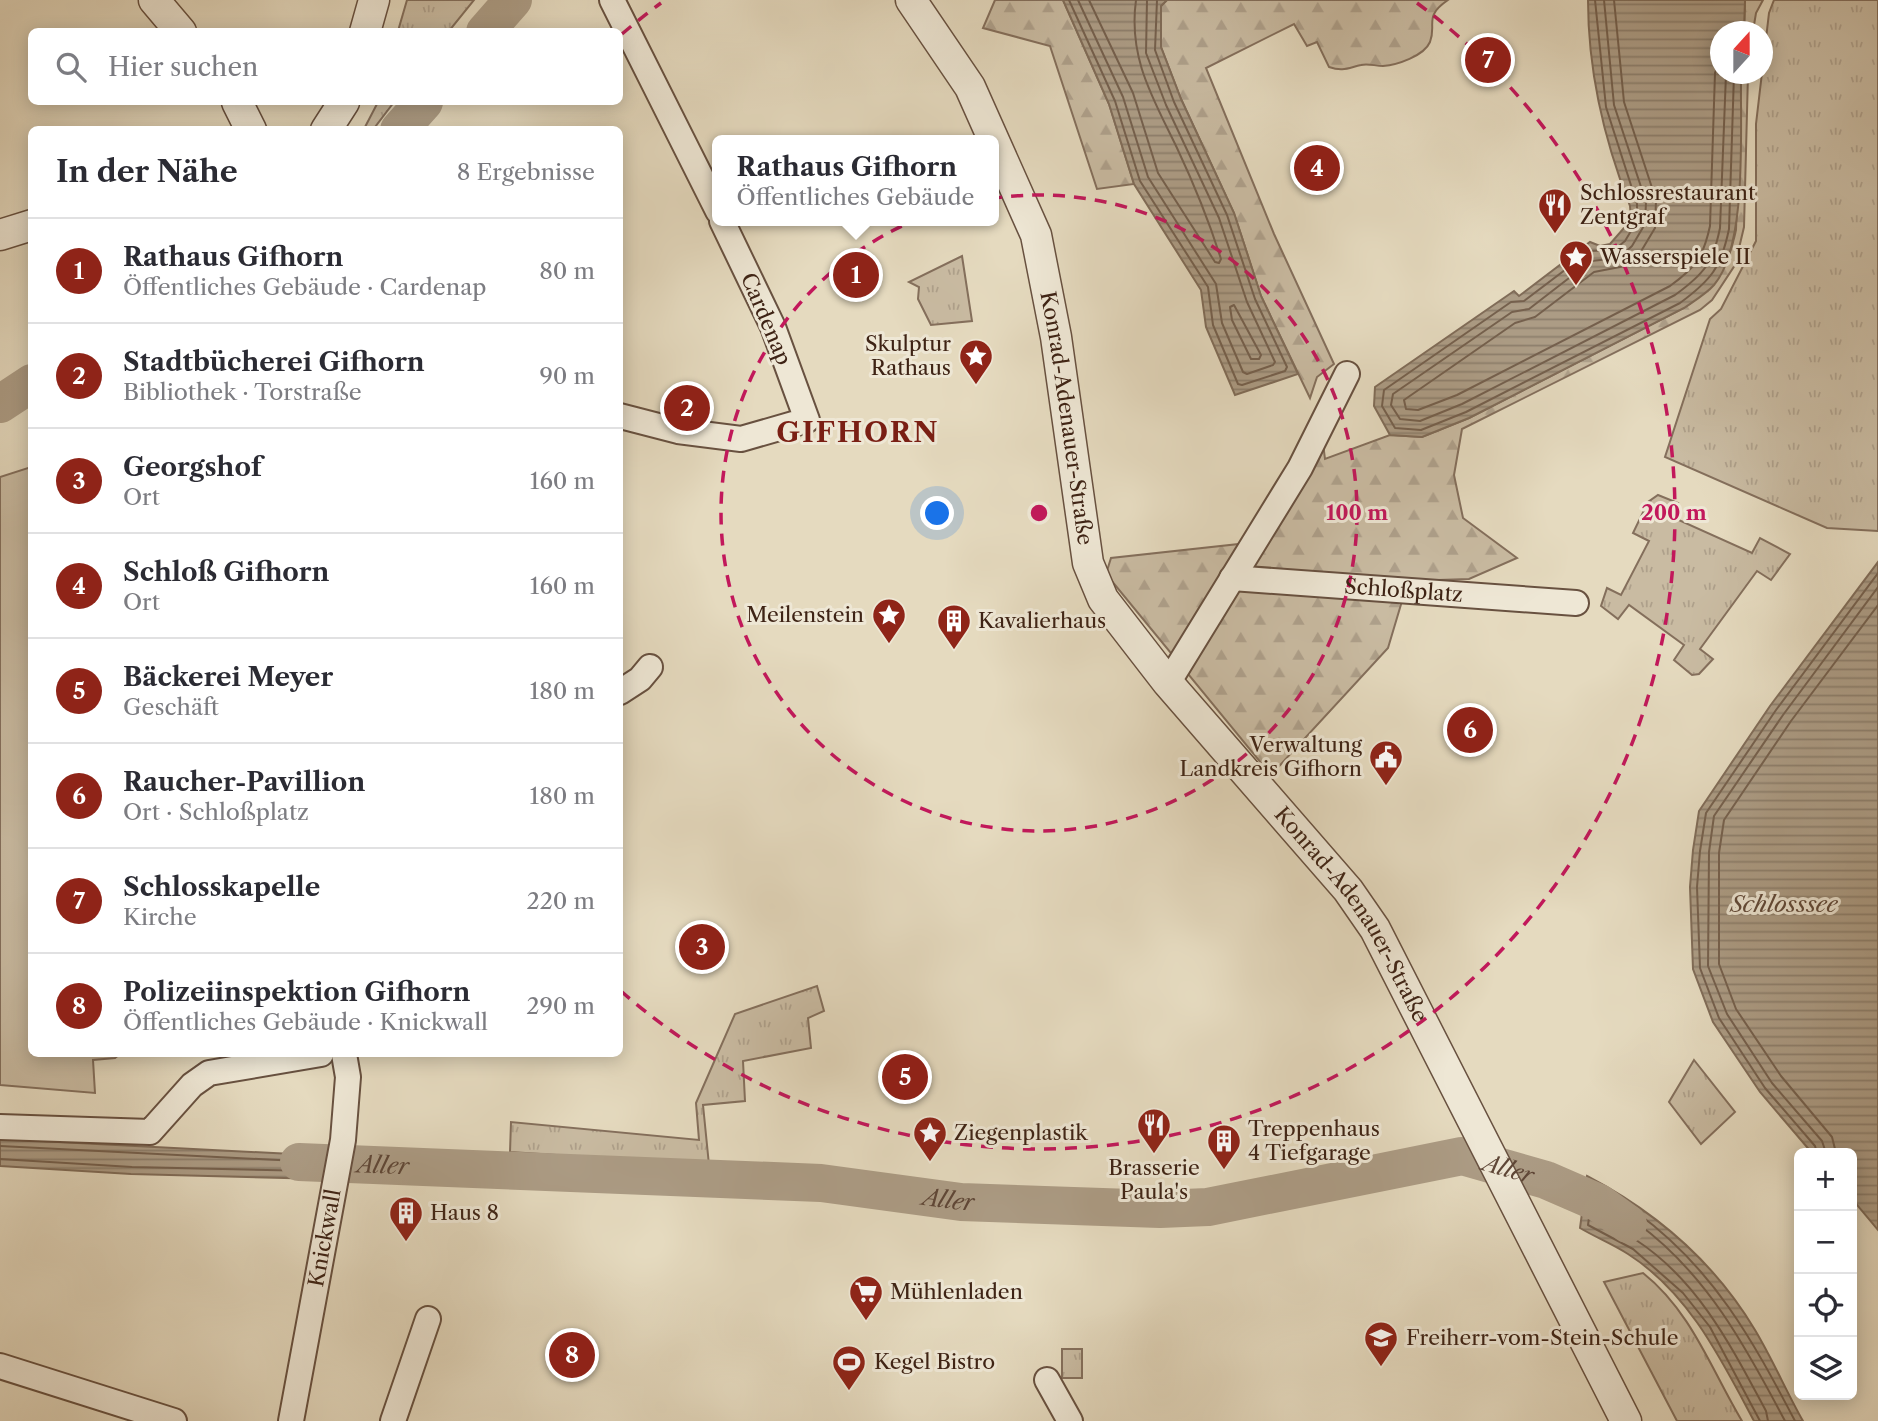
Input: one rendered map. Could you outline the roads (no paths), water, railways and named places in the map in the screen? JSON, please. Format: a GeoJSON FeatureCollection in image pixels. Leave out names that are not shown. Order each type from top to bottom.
{"type":"FeatureCollection","features":[{"type":"Feature","properties":{"kind":"street"},"geometry":{"type":"LineString","coordinates":[[154,0],[178,28]]}},
{"type":"Feature","properties":{"kind":"street"},"geometry":{"type":"LineString","coordinates":[[366,28],[374,0]]}},
{"type":"Feature","properties":{"kind":"street","name":"Konrad-Adenauer-Straße"},"geometry":{"type":"LineString","coordinates":[[911,0],[970,87],[991,135]]}},
{"type":"Feature","properties":{"kind":"street"},"geometry":{"type":"LineString","coordinates":[[617,8],[712,199]]}},
{"type":"Feature","properties":{"kind":"street"},"geometry":{"type":"LineString","coordinates":[[238,105],[249,126]]}},
{"type":"Feature","properties":{"kind":"street"},"geometry":{"type":"LineString","coordinates":[[329,126],[342,105]]}},
{"type":"Feature","properties":{"kind":"street","name":"Konrad-Adenauer-Straße"},"geometry":{"type":"LineString","coordinates":[[999,152],[1036,235],[1056,337],[1088,563],[1103,598],[1168,683],[1348,890],[1375,929],[1626,1421]]}},
{"type":"Feature","properties":{"kind":"street"},"geometry":{"type":"LineString","coordinates":[[0,235],[28,226]]}},
{"type":"Feature","properties":{"kind":"street","name":"Cardenap"},"geometry":{"type":"LineString","coordinates":[[623,417],[678,431],[741,439],[807,420],[773,327],[724,226]]}},
{"type":"Feature","properties":{"kind":"street"},"geometry":{"type":"LineString","coordinates":[[1168,683],[1300,468],[1347,374]]}},
{"type":"Feature","properties":{"kind":"street","name":"Schloßplatz"},"geometry":{"type":"LineString","coordinates":[[1232,578],[1576,603]]}},
{"type":"Feature","properties":{"kind":"street"},"geometry":{"type":"LineString","coordinates":[[623,690],[640,679],[650,667]]}},
{"type":"Feature","properties":{"kind":"street"},"geometry":{"type":"LineString","coordinates":[[0,1127],[150,1132],[192,1085],[209,1073],[303,1057]]}},
{"type":"Feature","properties":{"kind":"street","name":"Knickwall"},"geometry":{"type":"LineString","coordinates":[[291,1421],[319,1256],[343,1140],[348,1077],[345,1057]]}},
{"type":"Feature","properties":{"kind":"street"},"geometry":{"type":"LineString","coordinates":[[393,1421],[428,1319]]}},
{"type":"Feature","properties":{"kind":"street"},"geometry":{"type":"LineString","coordinates":[[0,1366],[174,1421]]}},
{"type":"Feature","properties":{"kind":"street"},"geometry":{"type":"LineString","coordinates":[[1047,1380],[1067,1416]]}},
{"type":"Feature","properties":{"kind":"water"},"geometry":{"type":"Polygon","coordinates":[[[1063,0],[1167,0],[1161,6],[1161,47],[1181,99],[1234,213],[1261,296],[1298,374],[1235,395],[1206,327],[1201,290],[1134,184],[1109,104],[1063,0]]]}},
{"type":"Feature","properties":{"kind":"water"},"geometry":{"type":"Polygon","coordinates":[[[1588,0],[1745,0],[1744,21],[1710,21],[1710,84],[1741,84],[1740,184],[1732,243],[1725,267],[1711,288],[1684,308],[1469,418],[1422,437],[1390,435],[1374,406],[1375,387],[1514,291],[1519,296],[1590,242],[1600,246],[1610,244],[1631,220],[1630,206],[1612,156],[1599,105],[1588,0]]]}},
{"type":"Feature","properties":{"kind":"water","name":"Schlosssee"},"geometry":{"type":"Polygon","coordinates":[[[1878,562],[1878,1230],[1857,1205],[1857,1148],[1808,1148],[1760,1092],[1713,1022],[1693,969],[1690,887],[1699,811],[1770,706],[1878,562]]]}},
{"type":"Feature","properties":{"kind":"water"},"geometry":{"type":"Polygon","coordinates":[[[0,1139],[330,1156],[324,1179],[131,1174],[0,1166],[0,1139]]]}},
{"type":"Feature","properties":{"kind":"water"},"geometry":{"type":"Polygon","coordinates":[[[1587,1176],[1660,1223],[1682,1241],[1722,1283],[1755,1330],[1803,1421],[1754,1421],[1702,1329],[1669,1288],[1628,1254],[1580,1228],[1587,1176]]]}},
{"type":"Feature","properties":{"kind":"waterway"},"geometry":{"type":"LineString","coordinates":[[488,28],[513,0]]}},
{"type":"Feature","properties":{"kind":"waterway"},"geometry":{"type":"LineString","coordinates":[[403,126],[421,105]]}},
{"type":"Feature","properties":{"kind":"waterway"},"geometry":{"type":"LineString","coordinates":[[0,404],[28,386]]}},
{"type":"Feature","properties":{"kind":"waterway","name":"Aller"},"geometry":{"type":"LineString","coordinates":[[299,1162],[821,1183],[961,1202],[1160,1209],[1208,1207],[1462,1156],[1546,1180],[1599,1203],[1628,1224]]}},
{"type":"Feature","properties":{"kind":"place","name":"Schlosskapelle"},"geometry":{"type":"Point","coordinates":[1488,60]}},
{"type":"Feature","properties":{"kind":"place","name":"Schloß Gifhorn"},"geometry":{"type":"Point","coordinates":[1317,168]}},
{"type":"Feature","properties":{"kind":"place","name":"Schlossrestaurant Zentgraf"},"geometry":{"type":"Point","coordinates":[1555,235]}},
{"type":"Feature","properties":{"kind":"place","name":"Rathaus Gifhorn"},"geometry":{"type":"Point","coordinates":[856,275]}},
{"type":"Feature","properties":{"kind":"place","name":"Wasserspiele II"},"geometry":{"type":"Point","coordinates":[1576,287]}},
{"type":"Feature","properties":{"kind":"place","name":"Skulptur Rathaus"},"geometry":{"type":"Point","coordinates":[976,386]}},
{"type":"Feature","properties":{"kind":"place","name":"Stadtbücherei Gifhorn"},"geometry":{"type":"Point","coordinates":[687,408]}},
{"type":"Feature","properties":{"kind":"place","name":"Meilenstein"},"geometry":{"type":"Point","coordinates":[889,645]}},
{"type":"Feature","properties":{"kind":"place","name":"Kavalierhaus"},"geometry":{"type":"Point","coordinates":[954,651]}},
{"type":"Feature","properties":{"kind":"place","name":"Raucher-Pavillion"},"geometry":{"type":"Point","coordinates":[1470,730]}},
{"type":"Feature","properties":{"kind":"place","name":"Verwaltung Landkreis Gifhorn"},"geometry":{"type":"Point","coordinates":[1386,787]}},
{"type":"Feature","properties":{"kind":"place","name":"Georgshof"},"geometry":{"type":"Point","coordinates":[702,947]}},
{"type":"Feature","properties":{"kind":"place","name":"Bäckerei Meyer"},"geometry":{"type":"Point","coordinates":[905,1077]}},
{"type":"Feature","properties":{"kind":"place","name":"Brasserie Paula's"},"geometry":{"type":"Point","coordinates":[1154,1155]}},
{"type":"Feature","properties":{"kind":"place","name":"Ziegenplastik"},"geometry":{"type":"Point","coordinates":[930,1163]}},
{"type":"Feature","properties":{"kind":"place","name":"Treppenhaus 4 Tiefgarage"},"geometry":{"type":"Point","coordinates":[1224,1171]}},
{"type":"Feature","properties":{"kind":"place","name":"Haus 8"},"geometry":{"type":"Point","coordinates":[406,1243]}},
{"type":"Feature","properties":{"kind":"place","name":"Mühlenladen"},"geometry":{"type":"Point","coordinates":[866,1322]}},
{"type":"Feature","properties":{"kind":"place","name":"Polizeiinspektion Gifhorn"},"geometry":{"type":"Point","coordinates":[572,1355]}},
{"type":"Feature","properties":{"kind":"place","name":"Freiherr-vom-Stein-Schule"},"geometry":{"type":"Point","coordinates":[1381,1368]}},
{"type":"Feature","properties":{"kind":"place","name":"Kegel Bistro"},"geometry":{"type":"Point","coordinates":[849,1392]}},
{"type":"Feature","properties":{"kind":"district","name":"GIFHORN"},"geometry":{"type":"Point","coordinates":[858,432]}}]}
